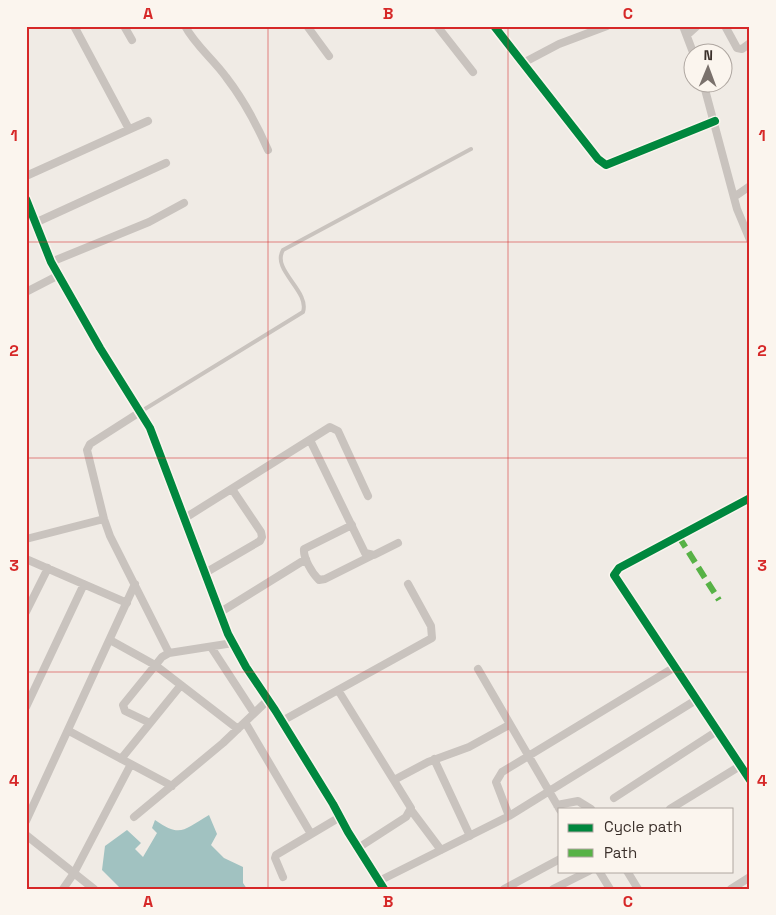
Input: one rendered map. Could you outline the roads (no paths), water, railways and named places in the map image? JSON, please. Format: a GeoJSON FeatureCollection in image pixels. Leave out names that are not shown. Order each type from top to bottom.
{"type":"FeatureCollection","features":[{"type":"Feature","properties":{"kind":"street"},"geometry":{"type":"LineString","coordinates":[[74,26],[129,129]]}},
{"type":"Feature","properties":{"kind":"street"},"geometry":{"type":"LineString","coordinates":[[124,26],[132,40]]}},
{"type":"Feature","properties":{"kind":"street"},"geometry":{"type":"LineString","coordinates":[[184,26],[193,40],[226,77],[254,121],[268,150]]}},
{"type":"Feature","properties":{"kind":"street"},"geometry":{"type":"LineString","coordinates":[[307,26],[329,56]]}},
{"type":"Feature","properties":{"kind":"street"},"geometry":{"type":"LineString","coordinates":[[436,26],[473,72]]}},
{"type":"Feature","properties":{"kind":"street"},"geometry":{"type":"LineString","coordinates":[[494,26],[598,158],[606,165],[610,165],[673,136],[715,121]]}},
{"type":"Feature","properties":{"kind":"street"},"geometry":{"type":"LineString","coordinates":[[523,63],[559,44],[607,26]]}},
{"type":"Feature","properties":{"kind":"street"},"geometry":{"type":"LineString","coordinates":[[683,26],[689,42]]}},
{"type":"Feature","properties":{"kind":"street"},"geometry":{"type":"LineString","coordinates":[[687,35],[697,26]]}},
{"type":"Feature","properties":{"kind":"street"},"geometry":{"type":"LineString","coordinates":[[725,26],[737,48],[742,49],[750,43]]}},
{"type":"Feature","properties":{"kind":"street"},"geometry":{"type":"LineString","coordinates":[[706,92],[742,225],[750,240]]}},
{"type":"Feature","properties":{"kind":"street"},"geometry":{"type":"LineString","coordinates":[[26,176],[148,121]]}},
{"type":"Feature","properties":{"kind":"street"},"geometry":{"type":"LineString","coordinates":[[37,222],[166,163]]}},
{"type":"Feature","properties":{"kind":"street"},"geometry":{"type":"LineString","coordinates":[[734,196],[750,186]]}},
{"type":"Feature","properties":{"kind":"street"},"geometry":{"type":"LineString","coordinates":[[26,199],[37,222],[51,262],[100,348],[150,428],[186,518],[219,613],[233,643],[384,889]]}},
{"type":"Feature","properties":{"kind":"street"},"geometry":{"type":"LineString","coordinates":[[51,262],[149,222],[184,203]]}},
{"type":"Feature","properties":{"kind":"street"},"geometry":{"type":"LineString","coordinates":[[26,292],[59,275]]}},
{"type":"Feature","properties":{"kind":"street"},"geometry":{"type":"LineString","coordinates":[[140,412],[87,448],[104,519],[169,653]]}},
{"type":"Feature","properties":{"kind":"street"},"geometry":{"type":"LineString","coordinates":[[186,518],[330,427],[336,429],[368,496]]}},
{"type":"Feature","properties":{"kind":"street"},"geometry":{"type":"LineString","coordinates":[[310,440],[365,553],[371,556]]}},
{"type":"Feature","properties":{"kind":"street"},"geometry":{"type":"LineString","coordinates":[[205,573],[260,541],[262,537],[261,532],[232,489]]}},
{"type":"Feature","properties":{"kind":"street"},"geometry":{"type":"LineString","coordinates":[[750,498],[614,572],[620,586],[750,780]]}},
{"type":"Feature","properties":{"kind":"street"},"geometry":{"type":"LineString","coordinates":[[26,539],[104,519]]}},
{"type":"Feature","properties":{"kind":"street"},"geometry":{"type":"LineString","coordinates":[[352,525],[306,546],[304,552],[306,559],[316,578],[322,580],[398,543]]}},
{"type":"Feature","properties":{"kind":"street"},"geometry":{"type":"LineString","coordinates":[[26,558],[127,603]]}},
{"type":"Feature","properties":{"kind":"street"},"geometry":{"type":"LineString","coordinates":[[219,613],[306,559]]}},
{"type":"Feature","properties":{"kind":"street"},"geometry":{"type":"LineString","coordinates":[[26,612],[48,568]]}},
{"type":"Feature","properties":{"kind":"street"},"geometry":{"type":"LineString","coordinates":[[26,707],[84,584]]}},
{"type":"Feature","properties":{"kind":"street"},"geometry":{"type":"LineString","coordinates":[[26,821],[135,584]]}},
{"type":"Feature","properties":{"kind":"street"},"geometry":{"type":"LineString","coordinates":[[282,721],[432,638],[431,626],[408,584]]}},
{"type":"Feature","properties":{"kind":"street"},"geometry":{"type":"LineString","coordinates":[[110,640],[155,665],[238,729]]}},
{"type":"Feature","properties":{"kind":"street"},"geometry":{"type":"LineString","coordinates":[[150,723],[125,711],[123,705],[155,665],[169,653],[233,643]]}},
{"type":"Feature","properties":{"kind":"street"},"geometry":{"type":"LineString","coordinates":[[212,647],[254,713]]}},
{"type":"Feature","properties":{"kind":"street"},"geometry":{"type":"LineString","coordinates":[[510,816],[497,788],[496,779],[502,772],[675,667]]}},
{"type":"Feature","properties":{"kind":"street"},"geometry":{"type":"LineString","coordinates":[[478,669],[558,807],[578,801],[588,808]]}},
{"type":"Feature","properties":{"kind":"street"},"geometry":{"type":"LineString","coordinates":[[120,759],[181,686]]}},
{"type":"Feature","properties":{"kind":"street"},"geometry":{"type":"LineString","coordinates":[[338,690],[411,810],[441,850]]}},
{"type":"Feature","properties":{"kind":"street"},"geometry":{"type":"LineString","coordinates":[[134,817],[238,729],[268,700]]}},
{"type":"Feature","properties":{"kind":"street"},"geometry":{"type":"LineString","coordinates":[[379,881],[510,816],[696,700]]}},
{"type":"Feature","properties":{"kind":"street"},"geometry":{"type":"LineString","coordinates":[[245,722],[311,834]]}},
{"type":"Feature","properties":{"kind":"street"},"geometry":{"type":"LineString","coordinates":[[394,780],[434,759],[469,748],[509,725]]}},
{"type":"Feature","properties":{"kind":"street"},"geometry":{"type":"LineString","coordinates":[[69,731],[172,786]]}},
{"type":"Feature","properties":{"kind":"street"},"geometry":{"type":"LineString","coordinates":[[614,798],[717,731]]}},
{"type":"Feature","properties":{"kind":"street"},"geometry":{"type":"LineString","coordinates":[[434,759],[470,836]]}},
{"type":"Feature","properties":{"kind":"street"},"geometry":{"type":"LineString","coordinates":[[63,889],[74,873],[131,764]]}},
{"type":"Feature","properties":{"kind":"street"},"geometry":{"type":"LineString","coordinates":[[672,808],[740,766]]}},
{"type":"Feature","properties":{"kind":"street"},"geometry":{"type":"LineString","coordinates":[[358,848],[406,817],[411,810]]}},
{"type":"Feature","properties":{"kind":"street"},"geometry":{"type":"LineString","coordinates":[[283,877],[275,858],[276,855],[340,817]]}},
{"type":"Feature","properties":{"kind":"street"},"geometry":{"type":"LineString","coordinates":[[28,840],[94,889]]}},
{"type":"Feature","properties":{"kind":"street"},"geometry":{"type":"LineString","coordinates":[[504,889],[558,859]]}},
{"type":"Feature","properties":{"kind":"street"},"geometry":{"type":"LineString","coordinates":[[553,889],[587,872]]}},
{"type":"Feature","properties":{"kind":"street"},"geometry":{"type":"LineString","coordinates":[[600,872],[610,889]]}},
{"type":"Feature","properties":{"kind":"street"},"geometry":{"type":"LineString","coordinates":[[628,872],[638,889]]}},
{"type":"Feature","properties":{"kind":"street"},"geometry":{"type":"LineString","coordinates":[[731,889],[750,877]]}},
{"type":"Feature","properties":{"kind":"lane"},"geometry":{"type":"LineString","coordinates":[[140,412],[303,312],[304,304],[281,259],[281,253],[286,248],[471,149]]}},
{"type":"Feature","properties":{"kind":"water"},"geometry":{"type":"Polygon","coordinates":[[[209,815],[217,834],[211,845],[224,858],[243,867],[243,883],[247,889],[121,889],[102,870],[105,846],[127,830],[141,843],[135,849],[143,857],[157,833],[152,828],[155,820],[171,829],[182,830],[209,815]]]}}]}
